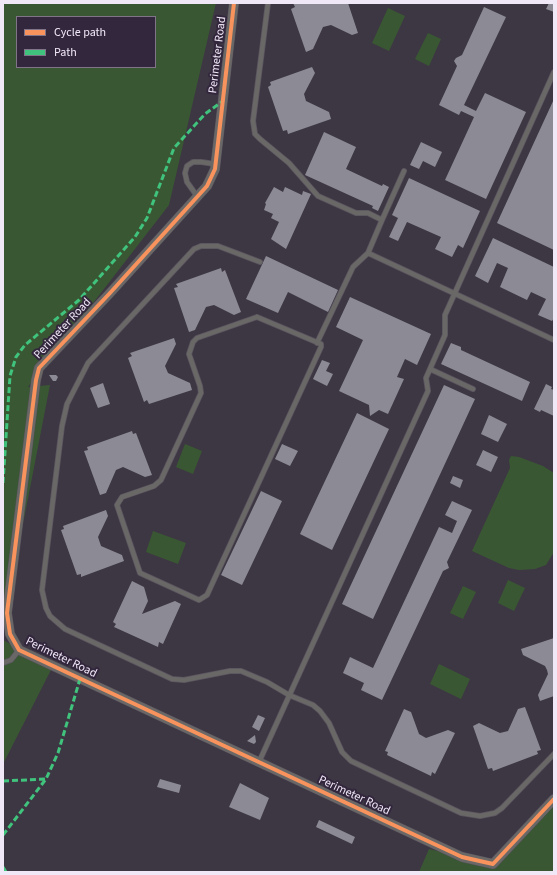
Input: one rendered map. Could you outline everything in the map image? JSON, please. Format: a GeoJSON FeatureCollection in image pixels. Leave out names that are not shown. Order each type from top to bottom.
{"type":"FeatureCollection","features":[{"type":"Feature","properties":{"kind":"street","name":"Perimeter Road"},"geometry":{"type":"LineString","coordinates":[[234,3],[215,164],[207,186],[110,293],[39,368],[36,380],[7,614],[6,636],[19,650],[462,857],[493,864],[554,799]]}},
{"type":"Feature","properties":{"kind":"lane"},"geometry":{"type":"LineString","coordinates":[[268,3],[252,121],[255,134],[288,163],[318,196],[356,213],[368,213],[382,220]]}},
{"type":"Feature","properties":{"kind":"lane"},"geometry":{"type":"LineString","coordinates":[[258,762],[428,391],[426,378],[445,335],[444,315],[554,72]]}},
{"type":"Feature","properties":{"kind":"lane"},"geometry":{"type":"LineString","coordinates":[[197,196],[187,182],[185,173],[187,166],[193,162],[215,164]]}},
{"type":"Feature","properties":{"kind":"lane"},"geometry":{"type":"LineString","coordinates":[[317,343],[353,267],[368,253],[404,171]]}},
{"type":"Feature","properties":{"kind":"lane"},"geometry":{"type":"LineString","coordinates":[[260,262],[218,246],[201,246],[194,249],[88,362],[67,404],[64,415],[42,590],[46,608],[56,623],[65,629],[172,679],[184,680],[230,671],[241,671],[267,682],[289,695],[313,705],[320,711],[328,723],[342,752],[351,761],[450,809],[471,816],[487,815],[502,808],[554,754]]}},
{"type":"Feature","properties":{"kind":"lane"},"geometry":{"type":"LineString","coordinates":[[368,253],[554,340]]}},
{"type":"Feature","properties":{"kind":"lane"},"geometry":{"type":"LineString","coordinates":[[257,317],[317,343],[320,344],[321,347],[207,595],[199,600],[194,599],[140,573],[117,505],[122,497],[154,486],[161,480],[201,393],[189,354],[193,342],[197,338],[257,317]]}},
{"type":"Feature","properties":{"kind":"lane"},"geometry":{"type":"LineString","coordinates":[[430,369],[473,389]]}},
{"type":"Feature","properties":{"kind":"lane"},"geometry":{"type":"LineString","coordinates":[[3,663],[11,660],[19,650]]}},
{"type":"Feature","properties":{"kind":"green space"},"geometry":{"type":"Polygon","coordinates":[[[3,3],[216,3],[169,205],[28,387],[50,385],[3,627],[3,3]]]}},
{"type":"Feature","properties":{"kind":"green space"},"geometry":{"type":"Polygon","coordinates":[[[388,8],[405,16],[389,51],[372,43],[388,8]]]}},
{"type":"Feature","properties":{"kind":"green space"},"geometry":{"type":"Polygon","coordinates":[[[428,33],[441,39],[429,66],[415,59],[428,33]]]}},
{"type":"Feature","properties":{"kind":"green space"},"geometry":{"type":"Polygon","coordinates":[[[185,444],[202,451],[193,474],[176,467],[185,444]]]}},
{"type":"Feature","properties":{"kind":"green space"},"geometry":{"type":"Polygon","coordinates":[[[511,456],[519,457],[543,466],[554,473],[554,552],[546,565],[535,569],[519,570],[509,568],[472,551],[510,468],[509,460],[511,456]]]}},
{"type":"Feature","properties":{"kind":"green space"},"geometry":{"type":"Polygon","coordinates":[[[153,531],[186,543],[178,564],[146,552],[153,531]]]}},
{"type":"Feature","properties":{"kind":"green space"},"geometry":{"type":"Polygon","coordinates":[[[508,580],[525,588],[514,611],[498,603],[508,580]]]}},
{"type":"Feature","properties":{"kind":"green space"},"geometry":{"type":"Polygon","coordinates":[[[463,586],[476,592],[463,619],[450,613],[463,586]]]}},
{"type":"Feature","properties":{"kind":"green space"},"geometry":{"type":"Polygon","coordinates":[[[3,640],[53,666],[3,764],[3,640]]]}},
{"type":"Feature","properties":{"kind":"green space"},"geometry":{"type":"Polygon","coordinates":[[[439,664],[470,679],[461,699],[430,684],[439,664]]]}},
{"type":"Feature","properties":{"kind":"green space"},"geometry":{"type":"Polygon","coordinates":[[[554,799],[554,872],[419,872],[429,849],[493,864],[554,799]]]}},
{"type":"Feature","properties":{"kind":"building"},"geometry":{"type":"Polygon","coordinates":[[[293,3],[348,3],[358,33],[352,35],[331,25],[323,27],[313,49],[306,52],[291,9],[295,7],[293,3]]]}},
{"type":"Feature","properties":{"kind":"building"},"geometry":{"type":"Polygon","coordinates":[[[549,3],[554,3],[554,12],[546,9],[549,3]]]}},
{"type":"Feature","properties":{"kind":"building"},"geometry":{"type":"Polygon","coordinates":[[[484,7],[506,17],[464,105],[476,111],[485,93],[526,112],[486,199],[445,180],[474,117],[461,111],[459,115],[439,105],[457,66],[454,61],[462,55],[484,7]]]}},
{"type":"Feature","properties":{"kind":"building"},"geometry":{"type":"Polygon","coordinates":[[[312,67],[315,73],[304,94],[306,101],[329,112],[331,119],[288,134],[287,130],[283,131],[268,87],[271,85],[270,82],[312,67]]]}},
{"type":"Feature","properties":{"kind":"building"},"geometry":{"type":"Polygon","coordinates":[[[554,99],[554,250],[497,223],[554,99]]]}},
{"type":"Feature","properties":{"kind":"building"},"geometry":{"type":"Polygon","coordinates":[[[324,132],[356,147],[346,169],[382,186],[383,184],[389,187],[378,211],[372,208],[373,206],[305,175],[324,132]]]}},
{"type":"Feature","properties":{"kind":"building"},"geometry":{"type":"Polygon","coordinates":[[[421,142],[442,152],[435,167],[423,161],[419,169],[410,165],[421,142]]]}},
{"type":"Feature","properties":{"kind":"building"},"geometry":{"type":"Polygon","coordinates":[[[409,178],[480,211],[463,248],[458,245],[452,257],[435,249],[441,237],[407,222],[398,241],[389,237],[398,218],[392,215],[409,178]]]}},
{"type":"Feature","properties":{"kind":"building"},"geometry":{"type":"Polygon","coordinates":[[[274,187],[283,192],[285,187],[302,195],[303,191],[311,194],[286,249],[271,239],[279,222],[271,218],[273,214],[264,210],[265,203],[274,187]]]}},
{"type":"Feature","properties":{"kind":"building"},"geometry":{"type":"Polygon","coordinates":[[[493,238],[554,267],[554,318],[552,321],[538,315],[546,299],[531,292],[527,300],[500,287],[508,268],[497,263],[488,283],[475,276],[493,238]]]}},
{"type":"Feature","properties":{"kind":"building"},"geometry":{"type":"Polygon","coordinates":[[[266,256],[338,290],[328,312],[288,292],[278,313],[246,299],[266,256]]]}},
{"type":"Feature","properties":{"kind":"building"},"geometry":{"type":"Polygon","coordinates":[[[221,268],[222,272],[225,270],[241,312],[234,315],[214,305],[206,307],[195,330],[189,332],[174,288],[178,287],[176,284],[221,268]]]}},
{"type":"Feature","properties":{"kind":"building"},"geometry":{"type":"Polygon","coordinates":[[[350,297],[431,334],[417,365],[405,359],[397,377],[404,379],[388,414],[379,410],[370,416],[369,405],[339,391],[363,340],[336,327],[350,297]]]}},
{"type":"Feature","properties":{"kind":"building"},"geometry":{"type":"Polygon","coordinates":[[[174,338],[176,344],[165,366],[168,373],[190,383],[192,390],[149,404],[147,400],[144,402],[128,358],[132,356],[130,353],[174,338]]]}},
{"type":"Feature","properties":{"kind":"building"},"geometry":{"type":"Polygon","coordinates":[[[451,343],[461,347],[461,350],[530,382],[522,401],[441,364],[451,343]]]}},
{"type":"Feature","properties":{"kind":"building"},"geometry":{"type":"Polygon","coordinates":[[[322,360],[330,363],[326,371],[333,374],[327,386],[313,379],[322,360]]]}},
{"type":"Feature","properties":{"kind":"building"},"geometry":{"type":"Polygon","coordinates":[[[49,375],[56,375],[58,377],[56,381],[53,381],[49,375]]]}},
{"type":"Feature","properties":{"kind":"building"},"geometry":{"type":"Polygon","coordinates":[[[103,383],[110,404],[98,408],[90,388],[103,383]]]}},
{"type":"Feature","properties":{"kind":"building"},"geometry":{"type":"Polygon","coordinates":[[[546,384],[554,390],[554,416],[541,410],[540,412],[534,409],[546,384]]]}},
{"type":"Feature","properties":{"kind":"building"},"geometry":{"type":"Polygon","coordinates":[[[444,385],[475,399],[373,619],[342,604],[444,385]]]}},
{"type":"Feature","properties":{"kind":"building"},"geometry":{"type":"Polygon","coordinates":[[[357,413],[389,429],[332,550],[300,534],[357,413]]]}},
{"type":"Feature","properties":{"kind":"building"},"geometry":{"type":"Polygon","coordinates":[[[489,415],[507,424],[498,442],[481,434],[489,415]]]}},
{"type":"Feature","properties":{"kind":"building"},"geometry":{"type":"Polygon","coordinates":[[[132,431],[133,434],[136,433],[152,475],[145,477],[123,467],[116,470],[106,493],[100,495],[84,451],[88,450],[87,447],[132,431]]]}},
{"type":"Feature","properties":{"kind":"building"},"geometry":{"type":"Polygon","coordinates":[[[282,444],[298,451],[290,466],[275,459],[282,444]]]}},
{"type":"Feature","properties":{"kind":"building"},"geometry":{"type":"Polygon","coordinates":[[[483,450],[498,457],[491,472],[476,465],[483,450]]]}},
{"type":"Feature","properties":{"kind":"building"},"geometry":{"type":"Polygon","coordinates":[[[453,476],[463,480],[460,488],[450,483],[453,476]]]}},
{"type":"Feature","properties":{"kind":"building"},"geometry":{"type":"Polygon","coordinates":[[[261,491],[282,501],[242,585],[221,575],[261,491]]]}},
{"type":"Feature","properties":{"kind":"building"},"geometry":{"type":"Polygon","coordinates":[[[452,501],[472,510],[447,562],[449,568],[443,571],[382,700],[361,690],[364,683],[343,673],[350,657],[373,668],[439,527],[452,533],[457,521],[445,515],[452,501]]]}},
{"type":"Feature","properties":{"kind":"building"},"geometry":{"type":"Polygon","coordinates":[[[106,510],[108,516],[98,537],[101,546],[122,555],[124,561],[81,577],[81,574],[77,575],[61,530],[64,529],[63,526],[106,510]]]}},
{"type":"Feature","properties":{"kind":"building"},"geometry":{"type":"Polygon","coordinates":[[[132,581],[144,587],[148,601],[142,614],[175,601],[181,604],[163,644],[159,642],[158,647],[114,627],[116,624],[113,622],[132,581]]]}},
{"type":"Feature","properties":{"kind":"building"},"geometry":{"type":"Polygon","coordinates":[[[554,638],[554,696],[540,701],[538,695],[548,674],[547,670],[545,666],[523,655],[521,649],[554,638]]]}},
{"type":"Feature","properties":{"kind":"building"},"geometry":{"type":"Polygon","coordinates":[[[525,707],[541,750],[537,751],[538,754],[493,771],[492,768],[488,769],[473,726],[479,723],[500,733],[508,731],[518,709],[525,707]]]}},
{"type":"Feature","properties":{"kind":"building"},"geometry":{"type":"Polygon","coordinates":[[[404,709],[411,712],[419,734],[426,738],[448,730],[455,733],[435,774],[432,772],[431,776],[387,755],[388,752],[385,751],[404,709]]]}},
{"type":"Feature","properties":{"kind":"building"},"geometry":{"type":"Polygon","coordinates":[[[258,715],[265,718],[259,731],[252,727],[258,715]]]}},
{"type":"Feature","properties":{"kind":"building"},"geometry":{"type":"Polygon","coordinates":[[[255,735],[256,742],[254,744],[247,741],[255,735]]]}},
{"type":"Feature","properties":{"kind":"building"},"geometry":{"type":"Polygon","coordinates":[[[160,779],[181,785],[179,793],[157,787],[160,779]]]}},
{"type":"Feature","properties":{"kind":"building"},"geometry":{"type":"Polygon","coordinates":[[[240,783],[269,798],[260,820],[229,807],[240,783]]]}},
{"type":"Feature","properties":{"kind":"building"},"geometry":{"type":"Polygon","coordinates":[[[319,820],[355,837],[352,844],[316,827],[319,820]]]}},
{"type":"Feature","properties":{"kind":"marked path"},"geometry":{"type":"LineString","coordinates":[[3,483],[10,376],[16,357],[25,345],[79,300],[135,237],[147,218],[174,148],[205,114],[223,101]]}},
{"type":"Feature","properties":{"kind":"marked path"},"geometry":{"type":"LineString","coordinates":[[3,835],[46,779],[58,753],[80,679]]}},
{"type":"Feature","properties":{"kind":"marked path"},"geometry":{"type":"LineString","coordinates":[[3,781],[46,779]]}},
{"type":"Feature","properties":{"kind":"marked path"},"geometry":{"type":"LineString","coordinates":[[3,867],[6,872]]}},
{"type":"Feature","properties":{"kind":"cycle path"},"geometry":{"type":"LineString","coordinates":[[234,3],[215,169],[207,186],[110,293],[39,368],[36,380],[7,613],[10,634],[19,650],[462,857],[493,864],[554,799]]}}]}
